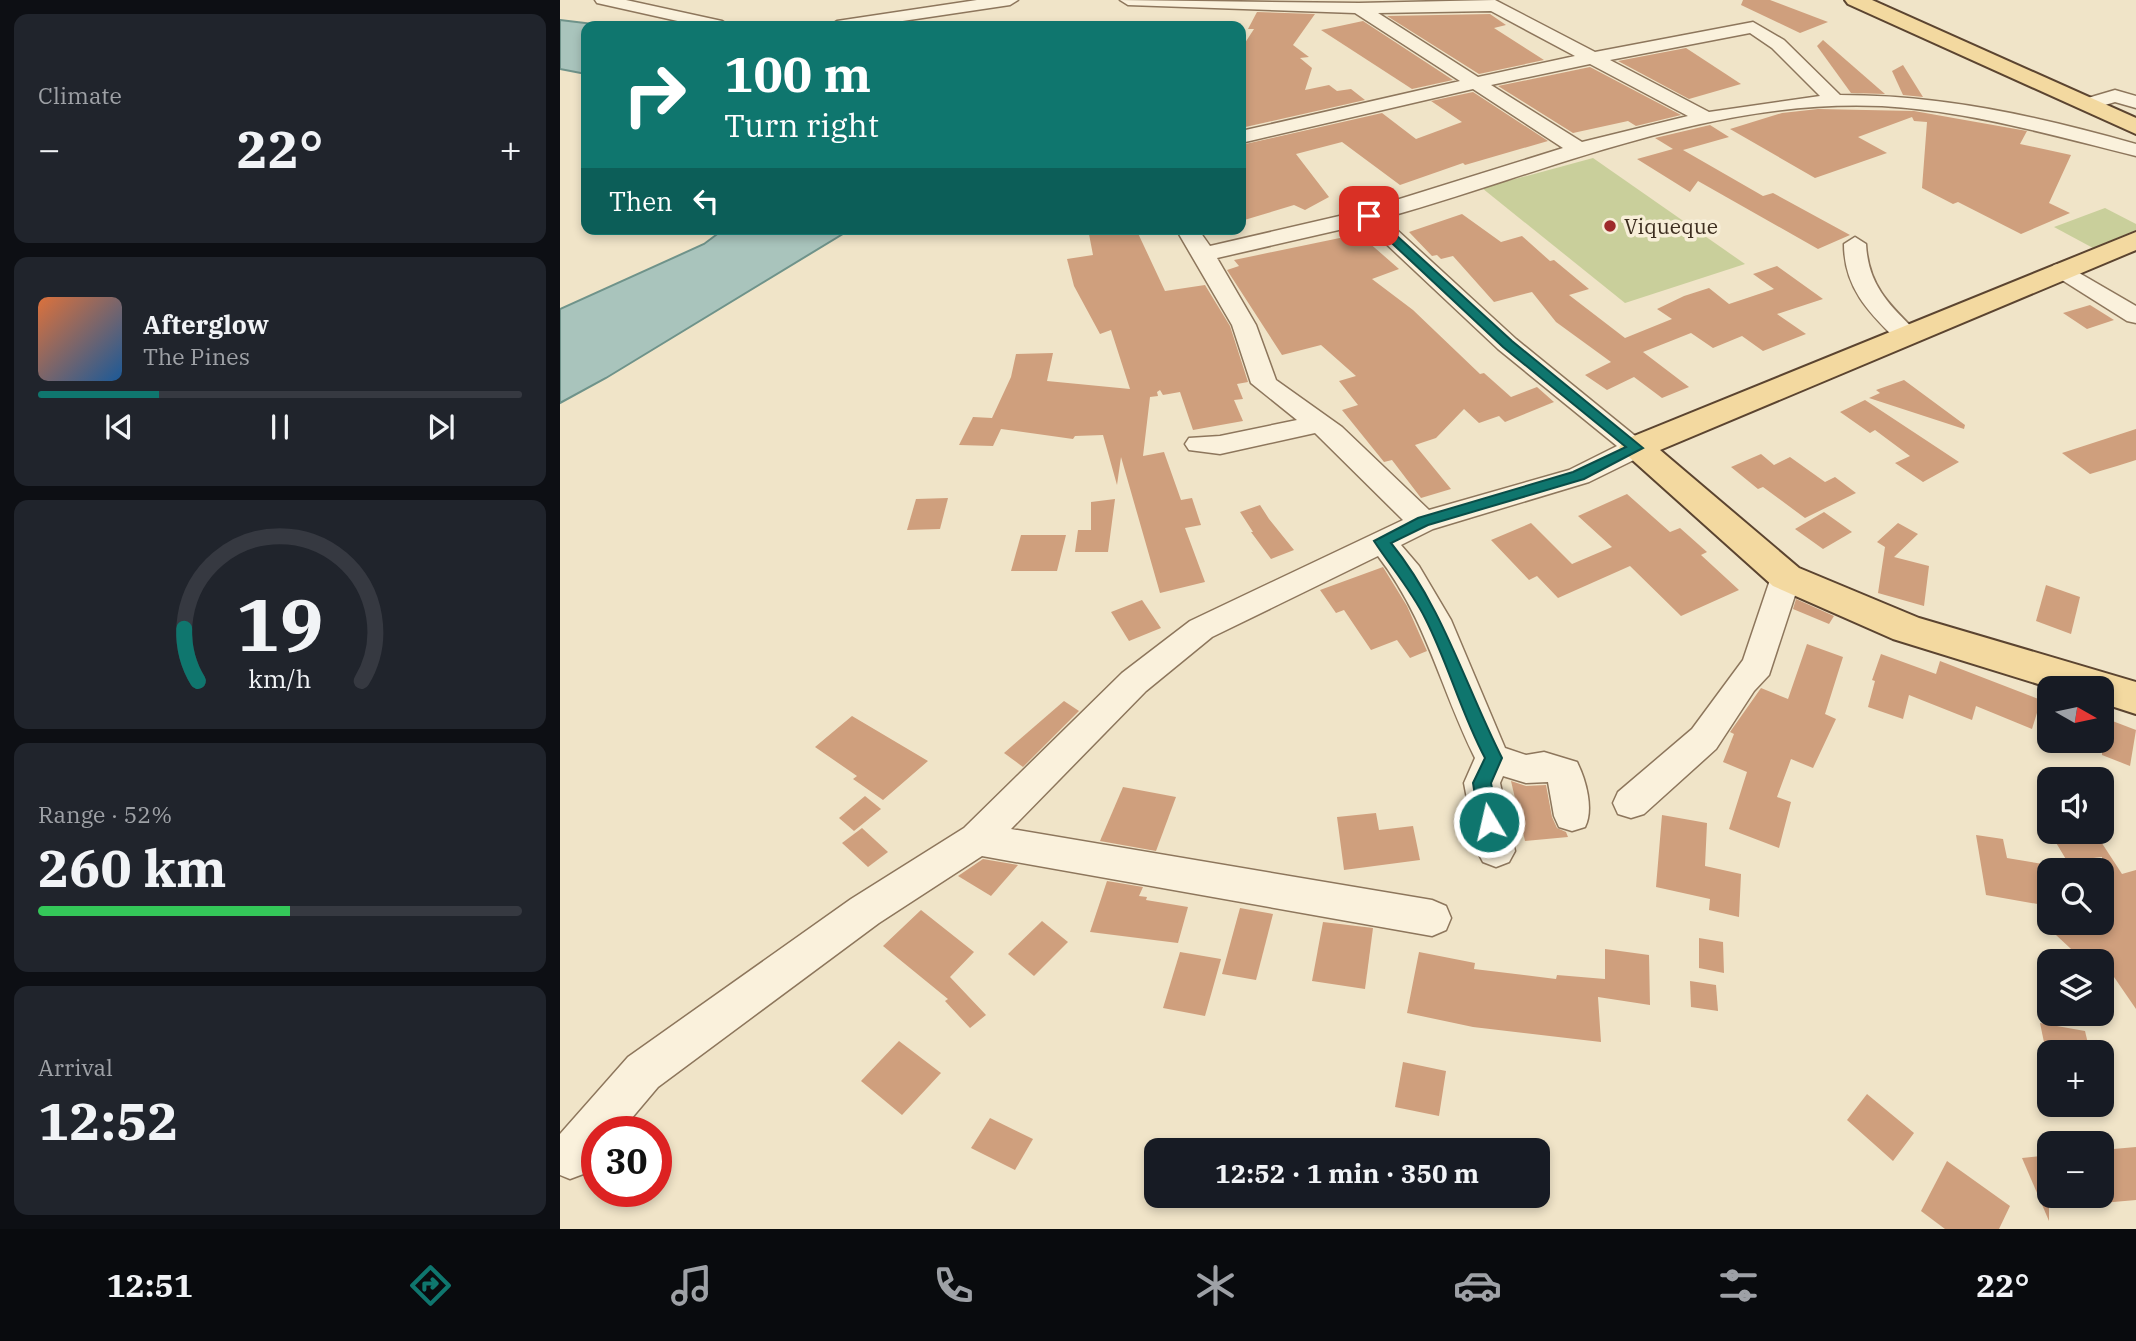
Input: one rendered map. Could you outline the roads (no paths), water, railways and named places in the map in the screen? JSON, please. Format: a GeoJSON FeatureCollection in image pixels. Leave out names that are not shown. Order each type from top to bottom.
{"type":"FeatureCollection","features":[{"type":"Feature","properties":{"kind":"main road"},"geometry":{"type":"LineString","coordinates":[[1855,0],[2136,127]]}},
{"type":"Feature","properties":{"kind":"main road"},"geometry":{"type":"LineString","coordinates":[[2136,240],[1636,448],[1787,577],[1907,629],[2136,698]]}},
{"type":"Feature","properties":{"kind":"street"},"geometry":{"type":"LineString","coordinates":[[603,0],[699,21]]}},
{"type":"Feature","properties":{"kind":"street"},"geometry":{"type":"LineString","coordinates":[[871,21],[1010,0]]}},
{"type":"Feature","properties":{"kind":"street"},"geometry":{"type":"LineString","coordinates":[[1128,0],[1359,8],[1488,3],[1708,119]]}},
{"type":"Feature","properties":{"kind":"street"},"geometry":{"type":"LineString","coordinates":[[1359,8],[1471,83],[1578,149]]}},
{"type":"Feature","properties":{"kind":"street"},"geometry":{"type":"LineString","coordinates":[[825,21],[831,13],[842,9]]}},
{"type":"Feature","properties":{"kind":"street"},"geometry":{"type":"LineString","coordinates":[[1246,136],[1471,83],[1753,27],[1787,53],[1837,103]]}},
{"type":"Feature","properties":{"kind":"street"},"geometry":{"type":"LineString","coordinates":[[2088,104],[2115,96],[2136,102]]}},
{"type":"Feature","properties":{"kind":"street"},"geometry":{"type":"LineString","coordinates":[[1204,254],[1369,216],[1578,149],[1708,119],[1794,104],[1933,106],[2005,116],[2136,150]]}},
{"type":"Feature","properties":{"kind":"street"},"geometry":{"type":"LineString","coordinates":[[570,1157],[643,1072],[864,911],[977,839],[1134,682],[1190,637],[1269,594],[1423,522],[1578,476],[1636,448],[1507,344],[1369,216]]}},
{"type":"Feature","properties":{"kind":"street"},"geometry":{"type":"LineString","coordinates":[[1191,235],[1261,360],[1264,383],[1319,424],[1423,522]]}},
{"type":"Feature","properties":{"kind":"street"},"geometry":{"type":"LineString","coordinates":[[1855,244],[1854,263],[1860,284],[1878,308],[1907,336]]}},
{"type":"Feature","properties":{"kind":"street"},"geometry":{"type":"LineString","coordinates":[[2062,270],[2136,316]]}},
{"type":"Feature","properties":{"kind":"street"},"geometry":{"type":"LineString","coordinates":[[1199,444],[1220,444],[1319,424]]}},
{"type":"Feature","properties":{"kind":"street"},"geometry":{"type":"LineString","coordinates":[[1382,541],[1408,574],[1434,620],[1477,727],[1493,758],[1525,769],[1544,766],[1564,772],[1572,816]]}},
{"type":"Feature","properties":{"kind":"street"},"geometry":{"type":"LineString","coordinates":[[1631,803],[1704,739],[1742,682],[1757,666],[1787,577]]}},
{"type":"Feature","properties":{"kind":"street"},"geometry":{"type":"LineString","coordinates":[[1493,758],[1482,783],[1496,851]]}},
{"type":"Feature","properties":{"kind":"street"},"geometry":{"type":"LineString","coordinates":[[977,839],[1432,918]]}},
{"type":"Feature","properties":{"kind":"water"},"geometry":{"type":"Polygon","coordinates":[[[560,20],[581,23],[581,73],[560,69],[560,20]]]}},
{"type":"Feature","properties":{"kind":"water"},"geometry":{"type":"Polygon","coordinates":[[[716,235],[841,235],[606,378],[560,403],[560,309],[704,244],[716,235]]]}},
{"type":"Feature","properties":{"kind":"place","name":"Viqueque"},"geometry":{"type":"Point","coordinates":[1610,226]}}]}
